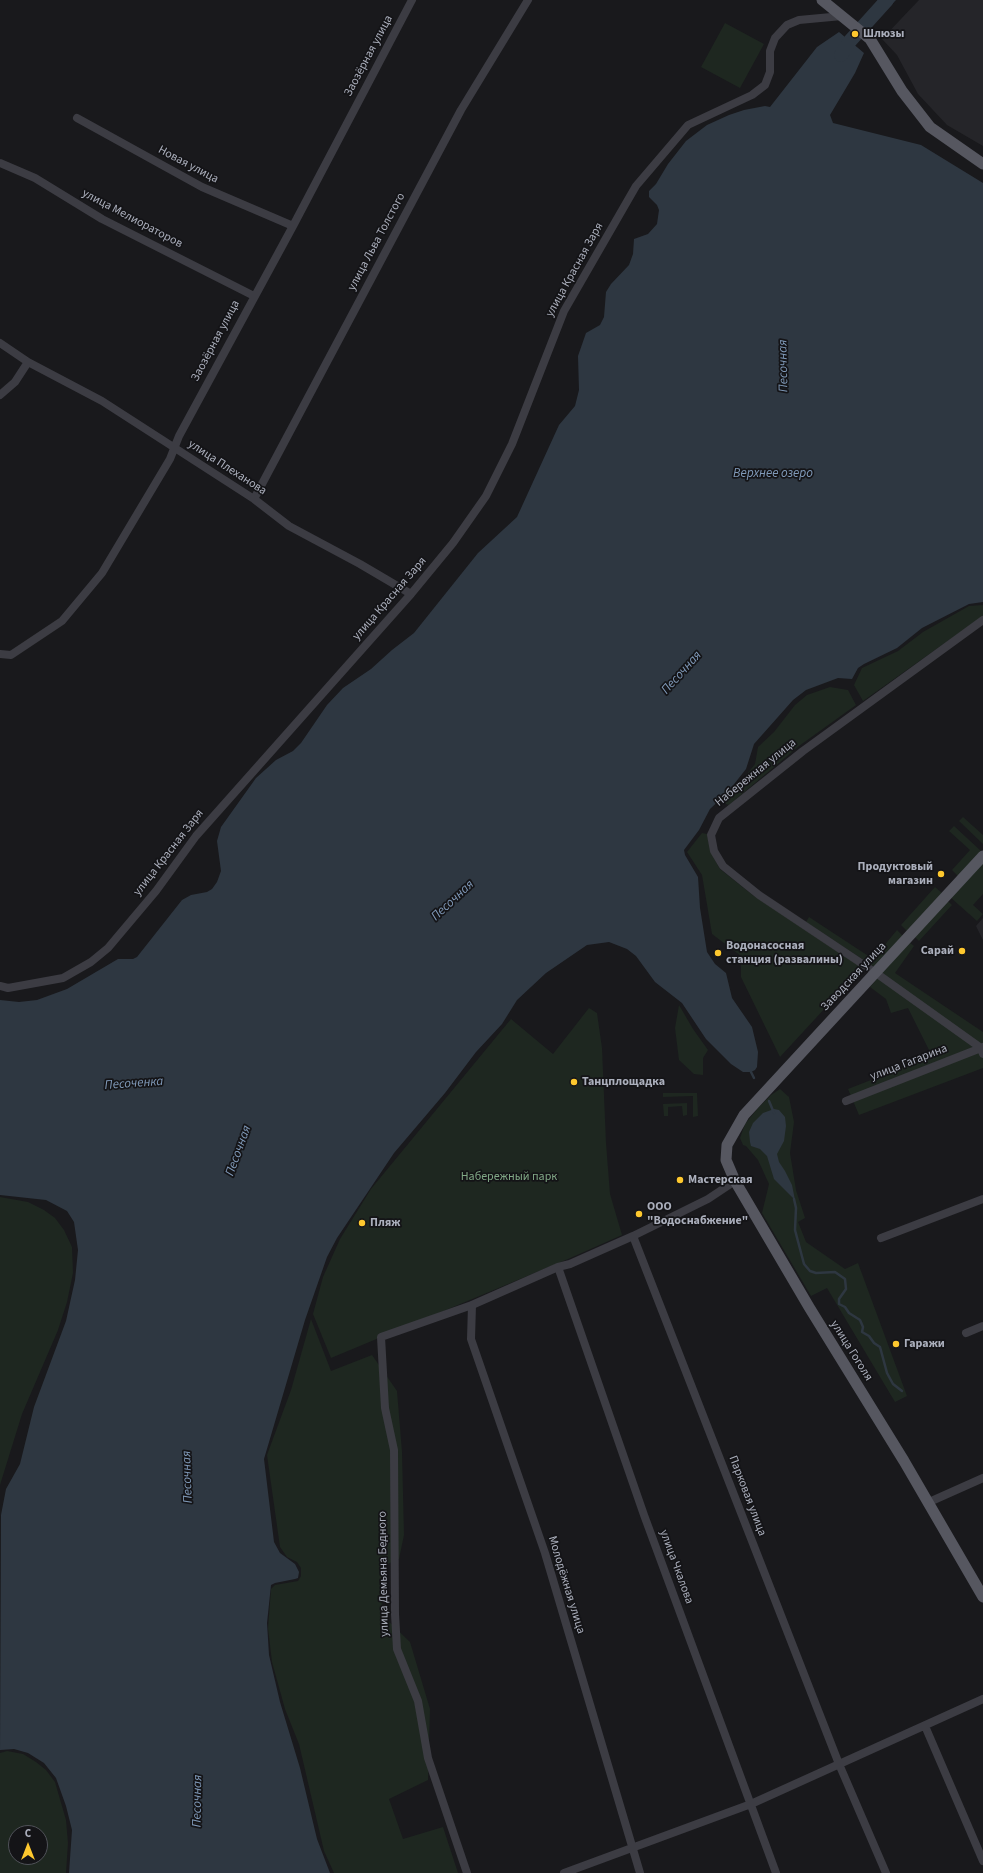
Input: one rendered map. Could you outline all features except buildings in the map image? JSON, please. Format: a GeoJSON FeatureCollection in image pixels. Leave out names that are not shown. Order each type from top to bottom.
{"type":"FeatureCollection","features":[{"type":"Feature","properties":{"kind":"main road"},"geometry":{"type":"LineString","coordinates":[[822,0],[870,39],[902,91],[930,127],[983,164]]}},
{"type":"Feature","properties":{"kind":"main road","name":"Заводская улица"},"geometry":{"type":"LineString","coordinates":[[744,1116],[983,856]]}},
{"type":"Feature","properties":{"kind":"main road","name":"улица Гоголя"},"geometry":{"type":"LineString","coordinates":[[744,1116],[727,1145],[726,1160],[734,1181],[809,1307],[904,1461],[983,1597]]}},
{"type":"Feature","properties":{"kind":"street","name":"Заозёрная улица"},"geometry":{"type":"LineString","coordinates":[[0,654],[11,655],[62,621],[102,573],[170,459],[178,436],[293,226],[412,0]]}},
{"type":"Feature","properties":{"kind":"street","name":"улица Льва Толстого"},"geometry":{"type":"LineString","coordinates":[[254,499],[461,110],[528,0]]}},
{"type":"Feature","properties":{"kind":"street","name":"улица Красная Заря"},"geometry":{"type":"LineString","coordinates":[[0,986],[8,988],[63,978],[91,962],[108,948],[156,891],[196,836],[412,594],[453,543],[486,496],[512,444],[564,311],[636,186],[688,125],[752,95],[765,85],[770,72],[770,51],[775,38],[787,25],[799,20],[846,19]]}},
{"type":"Feature","properties":{"kind":"street","name":"Новая улица"},"geometry":{"type":"LineString","coordinates":[[77,118],[202,187],[293,226]]}},
{"type":"Feature","properties":{"kind":"street","name":"улица Мелиораторов"},"geometry":{"type":"LineString","coordinates":[[0,163],[35,178],[102,219],[254,296]]}},
{"type":"Feature","properties":{"kind":"street","name":"улица Плеханова"},"geometry":{"type":"LineString","coordinates":[[0,343],[28,362],[102,401],[254,499],[289,526],[412,594]]}},
{"type":"Feature","properties":{"kind":"street"},"geometry":{"type":"LineString","coordinates":[[0,395],[15,382],[28,362]]}},
{"type":"Feature","properties":{"kind":"street","name":"Набережная улица"},"geometry":{"type":"LineString","coordinates":[[876,972],[759,895],[723,866],[714,852],[711,835],[719,818],[803,751],[983,620]]}},
{"type":"Feature","properties":{"kind":"street","name":"улица Гагарина"},"geometry":{"type":"LineString","coordinates":[[876,972],[982,1050]]}},
{"type":"Feature","properties":{"kind":"street","name":"улица Гагарина"},"geometry":{"type":"LineString","coordinates":[[846,1101],[982,1050]]}},
{"type":"Feature","properties":{"kind":"street"},"geometry":{"type":"LineString","coordinates":[[472,1305],[633,1236],[708,1199],[734,1181]]}},
{"type":"Feature","properties":{"kind":"street"},"geometry":{"type":"LineString","coordinates":[[881,1238],[983,1199]]}},
{"type":"Feature","properties":{"kind":"street","name":"Парковая улица"},"geometry":{"type":"LineString","coordinates":[[633,1236],[839,1764],[886,1873]]}},
{"type":"Feature","properties":{"kind":"street","name":"улица Чкалова"},"geometry":{"type":"LineString","coordinates":[[558,1267],[644,1515],[776,1873]]}},
{"type":"Feature","properties":{"kind":"street","name":"улица Демьяна Бедного"},"geometry":{"type":"LineString","coordinates":[[467,1873],[428,1758],[418,1701],[397,1649],[395,1614],[394,1450],[385,1408],[381,1337],[472,1305]]}},
{"type":"Feature","properties":{"kind":"street","name":"Молодёжная улица"},"geometry":{"type":"LineString","coordinates":[[472,1305],[471,1339],[545,1553],[640,1873]]}},
{"type":"Feature","properties":{"kind":"street"},"geometry":{"type":"LineString","coordinates":[[966,1333],[983,1326]]}},
{"type":"Feature","properties":{"kind":"street"},"geometry":{"type":"LineString","coordinates":[[928,1503],[983,1478]]}},
{"type":"Feature","properties":{"kind":"street"},"geometry":{"type":"LineString","coordinates":[[564,1873],[751,1804],[983,1699]]}},
{"type":"Feature","properties":{"kind":"street"},"geometry":{"type":"LineString","coordinates":[[925,1726],[983,1861]]}},
{"type":"Feature","properties":{"kind":"shaded area"},"geometry":{"type":"Polygon","coordinates":[[[919,0],[983,0],[983,146],[947,125],[918,94],[897,55],[882,39],[919,0]]]}},
{"type":"Feature","properties":{"kind":"shaded area"},"geometry":{"type":"Polygon","coordinates":[[[983,918],[983,940],[976,926],[983,918]]]}},
{"type":"Feature","properties":{"kind":"green space"},"geometry":{"type":"Polygon","coordinates":[[[725,23],[764,44],[740,88],[701,67],[725,23]]]}},
{"type":"Feature","properties":{"kind":"green space"},"geometry":{"type":"Polygon","coordinates":[[[983,605],[983,616],[863,701],[854,685],[862,668],[898,651],[923,632],[969,606],[983,605]]]}},
{"type":"Feature","properties":{"kind":"green space"},"geometry":{"type":"Polygon","coordinates":[[[830,687],[848,690],[856,705],[799,746],[729,805],[726,804],[725,801],[755,764],[758,747],[774,732],[795,705],[807,695],[830,687]]]}},
{"type":"Feature","properties":{"kind":"green space"},"geometry":{"type":"Polygon","coordinates":[[[963,817],[983,835],[983,844],[959,821],[963,817]]]}},
{"type":"Feature","properties":{"kind":"green space"},"geometry":{"type":"Polygon","coordinates":[[[954,826],[981,851],[958,876],[952,870],[970,850],[949,831],[954,826]]]}},
{"type":"Feature","properties":{"kind":"green space"},"geometry":{"type":"Polygon","coordinates":[[[702,833],[707,834],[711,853],[720,869],[754,896],[862,968],[780,1057],[741,977],[741,956],[712,934],[702,875],[687,852],[702,833]]]}},
{"type":"Feature","properties":{"kind":"green space"},"geometry":{"type":"Polygon","coordinates":[[[983,861],[983,894],[973,905],[983,914],[977,921],[950,897],[983,861]]]}},
{"type":"Feature","properties":{"kind":"green space"},"geometry":{"type":"Polygon","coordinates":[[[935,887],[942,893],[907,931],[901,925],[935,887]]]}},
{"type":"Feature","properties":{"kind":"green space"},"geometry":{"type":"Polygon","coordinates":[[[947,900],[952,905],[919,941],[914,936],[947,900]]]}},
{"type":"Feature","properties":{"kind":"green space"},"geometry":{"type":"Polygon","coordinates":[[[809,917],[873,959],[897,930],[903,936],[876,968],[806,922],[809,917]]]}},
{"type":"Feature","properties":{"kind":"green space"},"geometry":{"type":"Polygon","coordinates":[[[909,942],[914,946],[895,973],[983,1032],[983,1068],[859,1115],[848,1089],[932,1056],[908,1008],[891,1013],[886,999],[870,987],[909,942]]]}},
{"type":"Feature","properties":{"kind":"green space"},"geometry":{"type":"Polygon","coordinates":[[[679,1005],[693,1029],[708,1050],[703,1058],[703,1075],[694,1074],[679,1060],[675,1028],[679,1005]]]}},
{"type":"Feature","properties":{"kind":"green space","name":"Набережный парк"},"geometry":{"type":"Polygon","coordinates":[[[589,1008],[597,1013],[602,1048],[606,1143],[610,1194],[622,1235],[331,1358],[313,1314],[323,1277],[340,1239],[371,1189],[511,1019],[553,1054],[589,1008]]]}},
{"type":"Feature","properties":{"kind":"green space"},"geometry":{"type":"Polygon","coordinates":[[[780,1089],[789,1097],[794,1122],[790,1153],[796,1190],[805,1218],[798,1222],[806,1242],[845,1269],[858,1263],[907,1396],[895,1402],[827,1288],[811,1296],[762,1213],[769,1184],[758,1160],[746,1146],[743,1145],[740,1138],[745,1124],[758,1108],[771,1095],[780,1089]]]}},
{"type":"Feature","properties":{"kind":"green space"},"geometry":{"type":"Polygon","coordinates":[[[663,1093],[697,1093],[698,1116],[693,1117],[693,1096],[663,1097],[663,1093]]]}},
{"type":"Feature","properties":{"kind":"green space"},"geometry":{"type":"Polygon","coordinates":[[[687,1103],[687,1115],[683,1116],[682,1106],[668,1107],[668,1116],[664,1116],[663,1104],[687,1103]]]}},
{"type":"Feature","properties":{"kind":"green space"},"geometry":{"type":"Polygon","coordinates":[[[0,1197],[28,1202],[44,1210],[55,1218],[64,1230],[72,1247],[73,1273],[67,1302],[58,1330],[22,1414],[0,1485],[0,1197]]]}},
{"type":"Feature","properties":{"kind":"green space"},"geometry":{"type":"Polygon","coordinates":[[[311,1319],[331,1371],[372,1355],[397,1391],[402,1452],[404,1535],[399,1559],[381,1567],[382,1615],[410,1642],[430,1709],[428,1780],[389,1799],[403,1839],[443,1827],[458,1873],[334,1873],[324,1851],[299,1744],[285,1709],[272,1662],[268,1628],[271,1589],[275,1585],[298,1581],[301,1576],[301,1568],[297,1562],[287,1557],[280,1547],[267,1455],[291,1390],[311,1319]]]}},
{"type":"Feature","properties":{"kind":"green space"},"geometry":{"type":"Polygon","coordinates":[[[7,1751],[23,1754],[36,1762],[46,1770],[55,1782],[66,1820],[68,1843],[66,1873],[0,1873],[0,1753],[7,1751]]]}},
{"type":"Feature","properties":{"kind":"water"},"geometry":{"type":"Polygon","coordinates":[[[878,0],[896,0],[872,25],[864,18],[878,0]]]}},
{"type":"Feature","properties":{"kind":"water","name":"Верхнее озеро"},"geometry":{"type":"Polygon","coordinates":[[[839,32],[864,53],[855,73],[830,115],[833,123],[921,145],[983,183],[983,602],[969,604],[922,628],[897,648],[858,668],[852,679],[838,678],[806,690],[793,700],[754,744],[746,769],[727,793],[710,809],[699,830],[684,850],[685,855],[698,877],[700,908],[707,952],[715,964],[726,973],[732,998],[752,1027],[758,1052],[757,1067],[755,1070],[751,1072],[743,1072],[731,1064],[706,1039],[682,1003],[655,982],[636,956],[627,949],[609,942],[587,945],[546,973],[517,1000],[502,1024],[476,1052],[445,1093],[394,1153],[337,1238],[327,1257],[305,1320],[264,1459],[274,1542],[280,1553],[295,1564],[299,1572],[298,1578],[271,1585],[267,1623],[269,1655],[280,1702],[300,1768],[317,1839],[330,1873],[69,1873],[72,1830],[66,1806],[56,1778],[44,1763],[28,1753],[14,1749],[0,1750],[1,1515],[6,1489],[20,1464],[34,1407],[66,1321],[75,1280],[78,1250],[74,1222],[67,1211],[46,1200],[0,1195],[0,1000],[19,1002],[37,1000],[67,989],[118,959],[133,959],[137,957],[182,900],[191,895],[207,892],[212,889],[217,882],[221,871],[217,841],[221,827],[256,778],[276,760],[293,751],[301,743],[327,705],[343,688],[371,669],[414,633],[478,553],[517,517],[559,425],[575,406],[579,390],[578,356],[586,333],[600,325],[604,317],[606,292],[611,284],[629,265],[633,254],[634,239],[648,234],[657,224],[659,210],[657,205],[649,197],[649,191],[656,184],[668,164],[686,141],[707,125],[744,110],[765,106],[770,107],[817,47],[839,32]]]}},
{"type":"Feature","properties":{"kind":"water"},"geometry":{"type":"Polygon","coordinates":[[[774,1109],[779,1110],[785,1117],[786,1126],[784,1141],[777,1154],[779,1162],[792,1185],[795,1200],[774,1179],[767,1156],[760,1149],[751,1146],[750,1142],[749,1132],[753,1123],[763,1113],[774,1109]]]}},
{"type":"Feature","properties":{"kind":"waterway","name":"Песочная"},"geometry":{"type":"LineString","coordinates":[[841,55],[850,41],[887,0]]}},
{"type":"Feature","properties":{"kind":"waterway"},"geometry":{"type":"LineString","coordinates":[[751,1072],[754,1078]]}},
{"type":"Feature","properties":{"kind":"waterway"},"geometry":{"type":"LineString","coordinates":[[769,1101],[774,1113]]}},
{"type":"Feature","properties":{"kind":"waterway"},"geometry":{"type":"LineString","coordinates":[[794,1199],[796,1208],[795,1230],[804,1264],[810,1271],[816,1273],[835,1272],[845,1279],[846,1289],[839,1299],[839,1304],[845,1307],[849,1313],[860,1320],[863,1327],[862,1332],[869,1336],[874,1343],[880,1347],[887,1373],[893,1384],[902,1391]]}},
{"type":"Feature","properties":{"kind":"place","name":"Шлюзы"},"geometry":{"type":"Point","coordinates":[855,34]}},
{"type":"Feature","properties":{"kind":"place","name":"Продуктовый магазин"},"geometry":{"type":"Point","coordinates":[941,874]}},
{"type":"Feature","properties":{"kind":"place","name":"Сарай"},"geometry":{"type":"Point","coordinates":[962,951]}},
{"type":"Feature","properties":{"kind":"place","name":"Водонасосная станция (развалины)"},"geometry":{"type":"Point","coordinates":[718,953]}},
{"type":"Feature","properties":{"kind":"place","name":"Танцплощадка"},"geometry":{"type":"Point","coordinates":[574,1082]}},
{"type":"Feature","properties":{"kind":"place","name":"Мастерская"},"geometry":{"type":"Point","coordinates":[680,1180]}},
{"type":"Feature","properties":{"kind":"place","name":"ООО \"Водоснабжение\""},"geometry":{"type":"Point","coordinates":[639,1214]}},
{"type":"Feature","properties":{"kind":"place","name":"Пляж"},"geometry":{"type":"Point","coordinates":[362,1223]}},
{"type":"Feature","properties":{"kind":"place","name":"Гаражи"},"geometry":{"type":"Point","coordinates":[896,1344]}},
{"type":"Feature","properties":{"kind":"water label","name":"Песоченка"},"geometry":{"type":"Point","coordinates":[134,1084]}}]}
